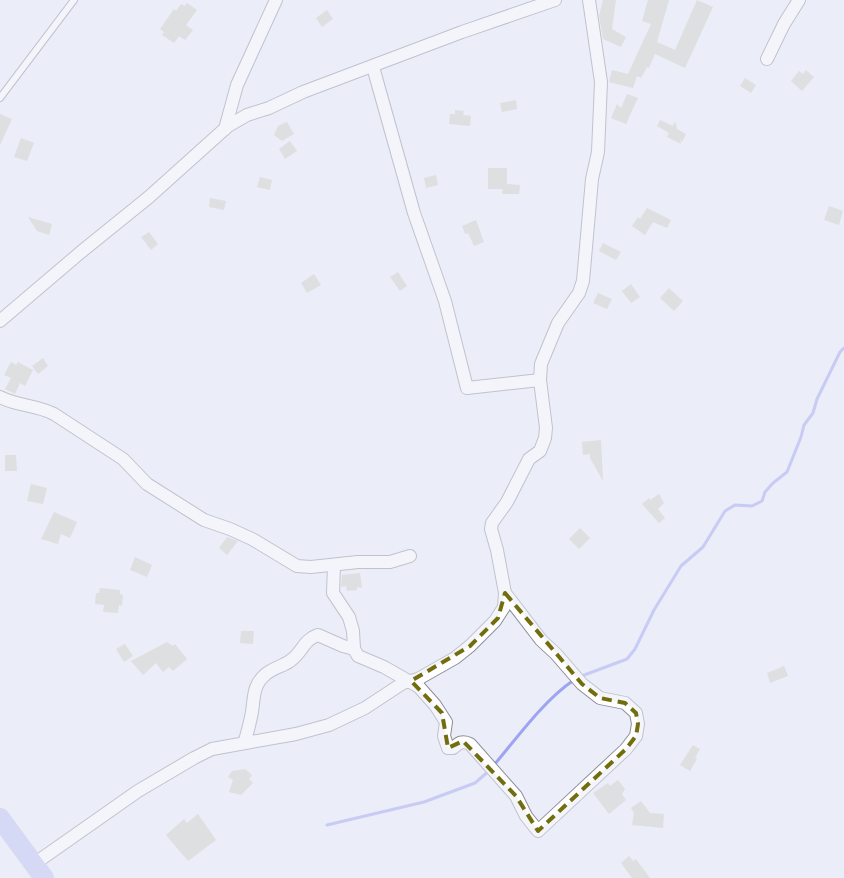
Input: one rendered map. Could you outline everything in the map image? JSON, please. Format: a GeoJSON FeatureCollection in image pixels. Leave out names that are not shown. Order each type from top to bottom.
{"type":"FeatureCollection","features":[{"type":"Feature","properties":{"kind":"main road"},"geometry":{"type":"LineString","coordinates":[[0,818],[39,871]]}},
{"type":"Feature","properties":{"kind":"street"},"geometry":{"type":"LineString","coordinates":[[225,129],[237,85],[276,0]]}},
{"type":"Feature","properties":{"kind":"street"},"geometry":{"type":"LineString","coordinates":[[0,321],[149,197],[225,129],[247,116],[303,92],[462,32],[555,0]]}},
{"type":"Feature","properties":{"kind":"street"},"geometry":{"type":"LineString","coordinates":[[39,871],[138,790],[212,749],[296,734],[329,725],[365,708],[403,683],[418,680],[455,658],[498,618],[504,607],[505,593],[497,550],[491,530],[492,523],[508,502],[529,459],[540,451],[545,438],[546,428],[540,380],[541,364],[558,322],[579,293],[583,281],[592,179],[598,152],[602,82],[589,0]]}},
{"type":"Feature","properties":{"kind":"street"},"geometry":{"type":"LineString","coordinates":[[767,59],[784,24],[799,0]]}},
{"type":"Feature","properties":{"kind":"street"},"geometry":{"type":"LineString","coordinates":[[373,67],[414,213],[445,301],[467,388],[540,380]]}},
{"type":"Feature","properties":{"kind":"street"},"geometry":{"type":"LineString","coordinates":[[0,397],[54,414],[123,460],[147,484],[204,520],[252,539],[296,566],[311,567],[358,562],[390,562],[410,556]]}},
{"type":"Feature","properties":{"kind":"street"},"geometry":{"type":"LineString","coordinates":[[334,565],[333,593],[349,617],[353,631],[354,649],[358,656],[411,681],[427,696],[442,713],[446,722],[444,736],[448,748],[452,748],[461,742],[470,744],[516,796],[526,816],[538,831],[626,749],[636,736],[638,724],[636,713],[625,703],[600,698],[582,684],[541,640],[505,593]]}},
{"type":"Feature","properties":{"kind":"street"},"geometry":{"type":"LineString","coordinates":[[244,743],[252,715],[252,702],[258,682],[267,673],[290,662],[300,652],[309,638],[318,635],[354,649]]}},
{"type":"Feature","properties":{"kind":"lane"},"geometry":{"type":"LineString","coordinates":[[0,98],[74,0]]}},
{"type":"Feature","properties":{"kind":"highlighted area"},"geometry":{"type":"Polygon","coordinates":[[[505,593],[582,684],[600,698],[625,703],[636,713],[638,724],[636,736],[626,749],[538,831],[516,796],[463,741],[448,748],[442,713],[411,681],[470,646],[498,618],[505,593]]]}},
{"type":"Feature","properties":{"kind":"building"},"geometry":{"type":"Polygon","coordinates":[[[603,0],[616,0],[612,29],[626,37],[621,47],[603,39],[599,16],[603,0]]]}},
{"type":"Feature","properties":{"kind":"building"},"geometry":{"type":"Polygon","coordinates":[[[648,0],[669,0],[657,42],[675,50],[697,0],[713,7],[685,68],[655,54],[649,68],[647,67],[641,78],[637,76],[633,88],[609,82],[612,70],[628,74],[651,24],[642,21],[648,0]]]}},
{"type":"Feature","properties":{"kind":"building"},"geometry":{"type":"Polygon","coordinates":[[[187,3],[197,10],[186,25],[193,30],[185,40],[179,36],[174,43],[162,35],[164,32],[160,29],[174,9],[176,11],[181,4],[185,6],[187,3]]]}},
{"type":"Feature","properties":{"kind":"building"},"geometry":{"type":"Polygon","coordinates":[[[327,10],[333,19],[322,27],[316,18],[327,10]]]}},
{"type":"Feature","properties":{"kind":"building"},"geometry":{"type":"Polygon","coordinates":[[[806,70],[814,77],[802,91],[791,81],[799,71],[803,74],[806,70]]]}},
{"type":"Feature","properties":{"kind":"building"},"geometry":{"type":"Polygon","coordinates":[[[745,78],[756,85],[751,93],[740,86],[745,78]]]}},
{"type":"Feature","properties":{"kind":"building"},"geometry":{"type":"Polygon","coordinates":[[[627,94],[638,98],[628,116],[626,124],[611,118],[617,104],[621,108],[627,94]]]}},
{"type":"Feature","properties":{"kind":"building"},"geometry":{"type":"Polygon","coordinates":[[[516,100],[517,109],[502,112],[500,103],[516,100]]]}},
{"type":"Feature","properties":{"kind":"building"},"geometry":{"type":"Polygon","coordinates":[[[455,110],[464,111],[463,115],[471,116],[470,126],[449,124],[450,114],[455,114],[455,110]]]}},
{"type":"Feature","properties":{"kind":"building"},"geometry":{"type":"Polygon","coordinates":[[[0,114],[12,119],[0,145],[0,114]]]}},
{"type":"Feature","properties":{"kind":"building"},"geometry":{"type":"Polygon","coordinates":[[[660,120],[673,126],[675,121],[677,129],[686,134],[682,142],[680,140],[681,144],[667,137],[669,133],[657,126],[660,120]]]}},
{"type":"Feature","properties":{"kind":"building"},"geometry":{"type":"Polygon","coordinates":[[[287,122],[294,134],[282,141],[274,135],[278,126],[287,122]]]}},
{"type":"Feature","properties":{"kind":"building"},"geometry":{"type":"Polygon","coordinates":[[[21,138],[34,143],[27,161],[14,157],[21,138]]]}},
{"type":"Feature","properties":{"kind":"building"},"geometry":{"type":"Polygon","coordinates":[[[290,141],[297,151],[285,159],[279,149],[290,141]]]}},
{"type":"Feature","properties":{"kind":"building"},"geometry":{"type":"Polygon","coordinates":[[[488,168],[507,168],[507,184],[520,185],[519,194],[502,194],[503,189],[488,189],[488,168]]]}},
{"type":"Feature","properties":{"kind":"building"},"geometry":{"type":"Polygon","coordinates":[[[436,175],[438,185],[426,188],[424,178],[436,175]]]}},
{"type":"Feature","properties":{"kind":"building"},"geometry":{"type":"Polygon","coordinates":[[[260,177],[272,180],[270,190],[257,187],[260,177]]]}},
{"type":"Feature","properties":{"kind":"building"},"geometry":{"type":"Polygon","coordinates":[[[210,198],[226,201],[224,210],[209,207],[210,198]]]}},
{"type":"Feature","properties":{"kind":"building"},"geometry":{"type":"Polygon","coordinates":[[[829,206],[843,211],[839,225],[824,220],[829,206]]]}},
{"type":"Feature","properties":{"kind":"building"},"geometry":{"type":"Polygon","coordinates":[[[647,208],[671,220],[667,228],[653,222],[645,235],[632,226],[638,217],[640,219],[647,208]]]}},
{"type":"Feature","properties":{"kind":"building"},"geometry":{"type":"Polygon","coordinates":[[[28,217],[52,224],[49,235],[37,231],[28,217]]]}},
{"type":"Feature","properties":{"kind":"building"},"geometry":{"type":"Polygon","coordinates":[[[476,220],[484,242],[474,246],[468,233],[465,234],[462,226],[476,220]]]}},
{"type":"Feature","properties":{"kind":"building"},"geometry":{"type":"Polygon","coordinates":[[[149,232],[158,244],[151,250],[141,237],[149,232]]]}},
{"type":"Feature","properties":{"kind":"building"},"geometry":{"type":"Polygon","coordinates":[[[603,243],[621,252],[616,260],[599,251],[603,243]]]}},
{"type":"Feature","properties":{"kind":"building"},"geometry":{"type":"Polygon","coordinates":[[[398,272],[407,286],[400,291],[390,277],[398,272]]]}},
{"type":"Feature","properties":{"kind":"building"},"geometry":{"type":"Polygon","coordinates":[[[314,274],[321,285],[307,293],[301,283],[314,274]]]}},
{"type":"Feature","properties":{"kind":"building"},"geometry":{"type":"Polygon","coordinates":[[[631,284],[640,297],[631,303],[622,291],[631,284]]]}},
{"type":"Feature","properties":{"kind":"building"},"geometry":{"type":"Polygon","coordinates":[[[669,288],[683,301],[674,311],[660,298],[669,288]]]}},
{"type":"Feature","properties":{"kind":"building"},"geometry":{"type":"Polygon","coordinates":[[[598,293],[612,299],[607,309],[593,303],[598,293]]]}},
{"type":"Feature","properties":{"kind":"building"},"geometry":{"type":"Polygon","coordinates":[[[43,358],[48,366],[38,374],[32,366],[43,358]]]}},
{"type":"Feature","properties":{"kind":"building"},"geometry":{"type":"Polygon","coordinates":[[[11,362],[16,365],[18,362],[33,370],[25,386],[20,383],[15,394],[5,389],[11,378],[4,375],[11,362]]]}},
{"type":"Feature","properties":{"kind":"building"},"geometry":{"type":"Polygon","coordinates":[[[601,440],[603,481],[590,458],[590,454],[583,455],[582,442],[601,440]]]}},
{"type":"Feature","properties":{"kind":"building"},"geometry":{"type":"Polygon","coordinates":[[[5,455],[16,455],[17,471],[5,471],[5,455]]]}},
{"type":"Feature","properties":{"kind":"building"},"geometry":{"type":"Polygon","coordinates":[[[31,484],[47,488],[43,504],[27,501],[31,484]]]}},
{"type":"Feature","properties":{"kind":"building"},"geometry":{"type":"Polygon","coordinates":[[[659,494],[664,503],[658,509],[665,518],[659,523],[642,504],[649,498],[650,500],[659,494]]]}},
{"type":"Feature","properties":{"kind":"building"},"geometry":{"type":"Polygon","coordinates":[[[54,512],[77,522],[70,538],[61,534],[58,544],[41,539],[54,512]]]}},
{"type":"Feature","properties":{"kind":"building"},"geometry":{"type":"Polygon","coordinates":[[[580,528],[590,538],[579,549],[569,539],[580,528]]]}},
{"type":"Feature","properties":{"kind":"building"},"geometry":{"type":"Polygon","coordinates":[[[227,537],[238,541],[227,555],[219,548],[227,537]]]}},
{"type":"Feature","properties":{"kind":"building"},"geometry":{"type":"Polygon","coordinates":[[[135,557],[152,565],[147,577],[130,570],[135,557]]]}},
{"type":"Feature","properties":{"kind":"building"},"geometry":{"type":"Polygon","coordinates":[[[360,573],[362,588],[357,587],[357,590],[347,591],[346,586],[341,587],[342,575],[360,573]]]}},
{"type":"Feature","properties":{"kind":"building"},"geometry":{"type":"Polygon","coordinates":[[[100,588],[120,590],[120,594],[123,595],[122,606],[119,605],[118,613],[103,612],[104,605],[95,604],[96,593],[99,593],[100,588]]]}},
{"type":"Feature","properties":{"kind":"building"},"geometry":{"type":"Polygon","coordinates":[[[241,631],[254,631],[253,644],[240,643],[241,631]]]}},
{"type":"Feature","properties":{"kind":"building"},"geometry":{"type":"Polygon","coordinates":[[[167,642],[173,646],[175,644],[187,659],[173,671],[169,667],[163,672],[156,663],[143,675],[131,661],[167,642]]]}},
{"type":"Feature","properties":{"kind":"building"},"geometry":{"type":"Polygon","coordinates":[[[125,644],[133,656],[124,662],[116,649],[125,644]]]}},
{"type":"Feature","properties":{"kind":"building"},"geometry":{"type":"Polygon","coordinates":[[[784,666],[788,676],[770,683],[767,673],[784,666]]]}},
{"type":"Feature","properties":{"kind":"building"},"geometry":{"type":"Polygon","coordinates":[[[693,745],[700,749],[690,771],[680,765],[693,745]]]}},
{"type":"Feature","properties":{"kind":"building"},"geometry":{"type":"Polygon","coordinates":[[[245,769],[252,775],[249,779],[253,783],[241,795],[229,792],[233,780],[228,777],[232,771],[245,769]]]}},
{"type":"Feature","properties":{"kind":"building"},"geometry":{"type":"Polygon","coordinates":[[[618,780],[625,789],[622,794],[626,800],[609,814],[593,793],[608,783],[610,786],[618,780]]]}},
{"type":"Feature","properties":{"kind":"building"},"geometry":{"type":"Polygon","coordinates":[[[641,801],[650,813],[664,814],[663,828],[632,825],[634,813],[631,808],[641,801]]]}},
{"type":"Feature","properties":{"kind":"building"},"geometry":{"type":"Polygon","coordinates":[[[198,814],[216,840],[188,861],[166,835],[184,819],[187,823],[198,814]]]}},
{"type":"Feature","properties":{"kind":"building"},"geometry":{"type":"Polygon","coordinates":[[[629,856],[633,861],[636,859],[650,878],[632,878],[621,863],[629,856]]]}},
{"type":"Feature","properties":{"kind":"waterway"},"geometry":{"type":"LineString","coordinates":[[579,677],[627,659],[635,649],[654,610],[681,566],[703,547],[725,511],[735,505],[752,506],[762,501],[765,492],[787,472],[804,425],[813,413],[817,399],[840,352],[844,348]]}},
{"type":"Feature","properties":{"kind":"waterway"},"geometry":{"type":"LineString","coordinates":[[494,765],[552,698],[574,680]]}},
{"type":"Feature","properties":{"kind":"waterway"},"geometry":{"type":"LineString","coordinates":[[327,825],[424,802],[475,783],[490,770]]}}]}
